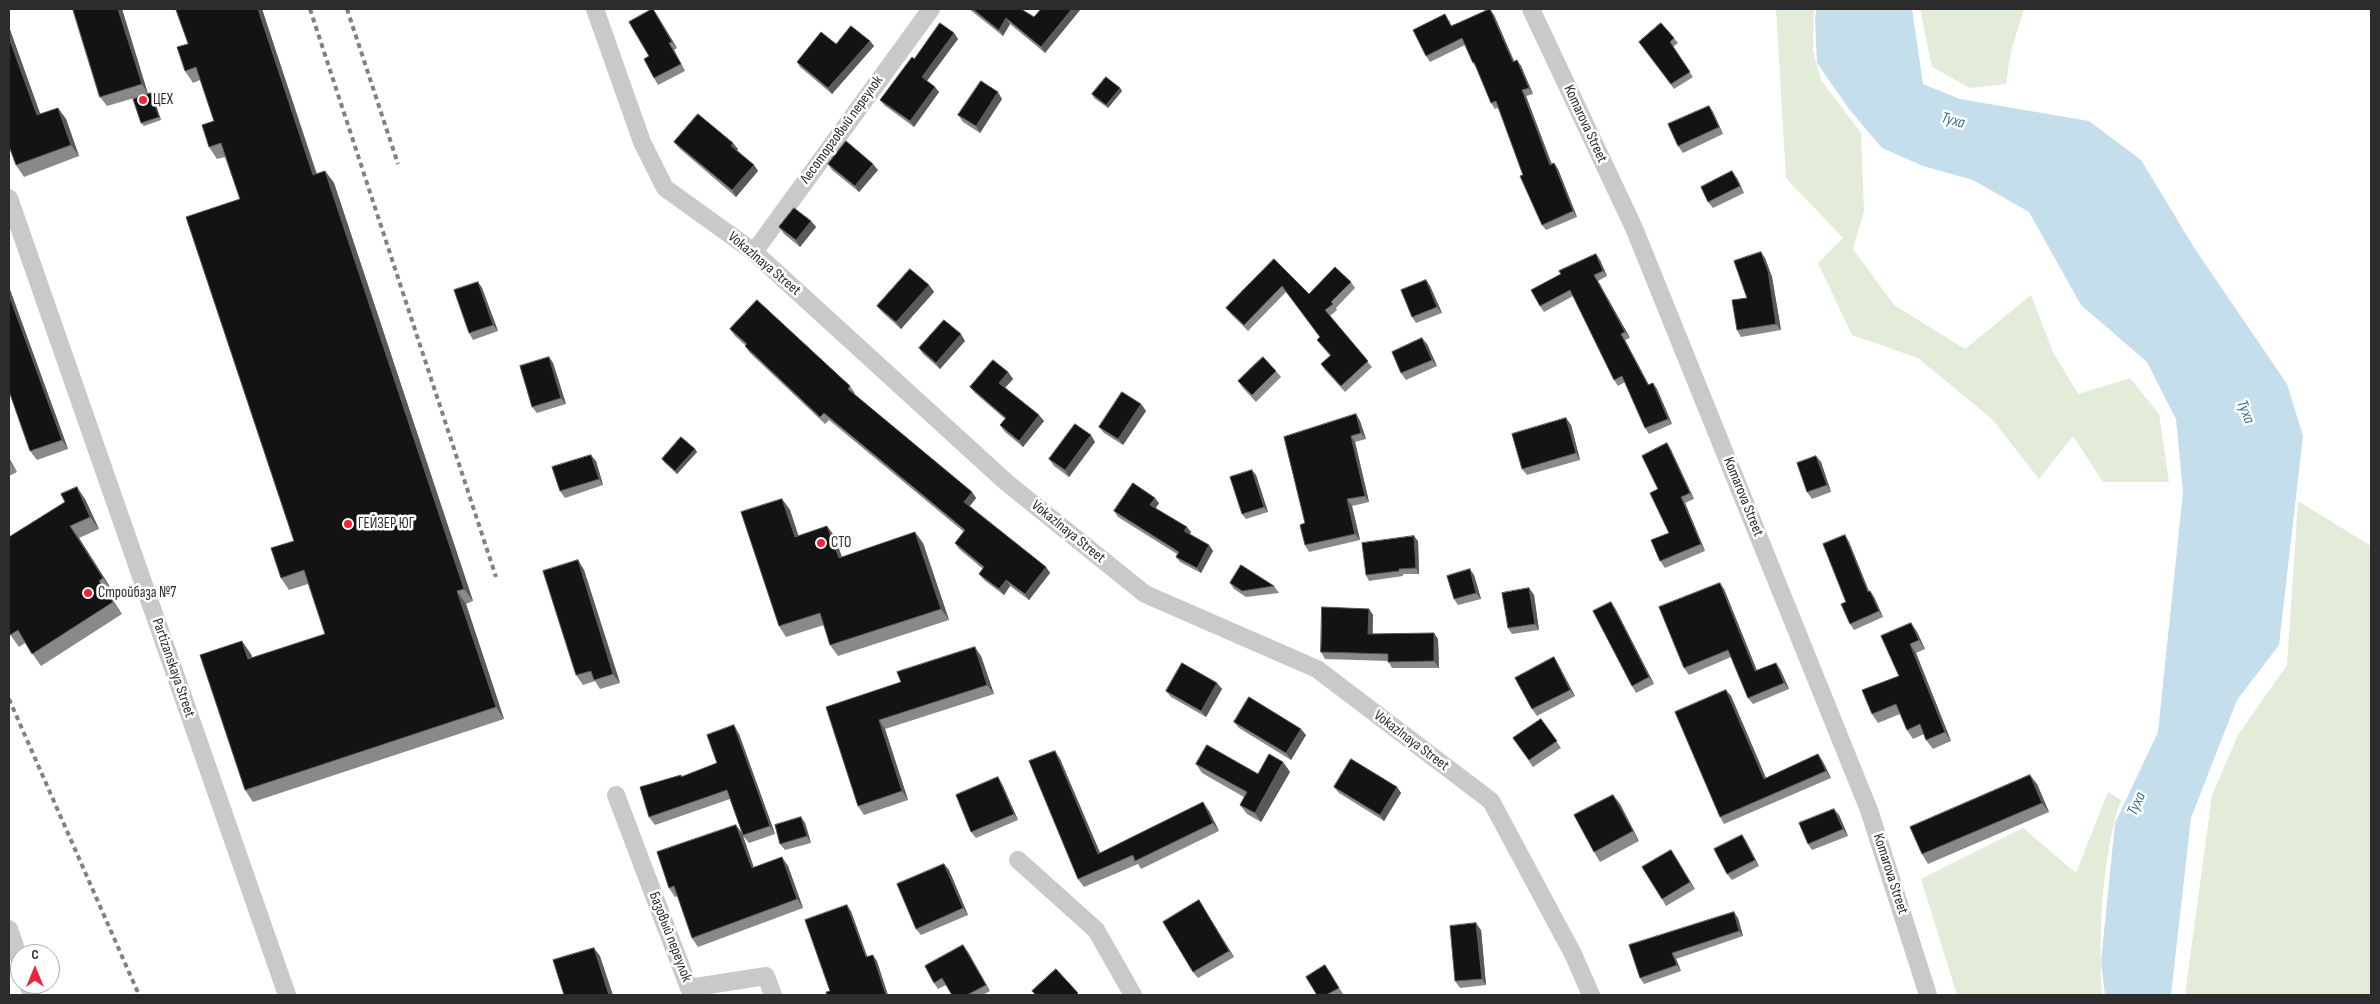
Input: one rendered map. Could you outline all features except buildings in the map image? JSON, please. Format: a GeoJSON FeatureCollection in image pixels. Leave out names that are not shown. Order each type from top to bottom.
{"type":"FeatureCollection","features":[{"type":"Feature","properties":{"kind":"street","name":"Vokazlnaya Street"},"geometry":{"type":"LineString","coordinates":[[595,9],[642,142],[665,188],[754,252],[1006,482],[1145,594],[1317,669],[1492,801],[1573,954],[1590,995]]}},
{"type":"Feature","properties":{"kind":"street","name":"Лесоторговый переулок"},"geometry":{"type":"LineString","coordinates":[[754,252],[931,9]]}},
{"type":"Feature","properties":{"kind":"street","name":"Komarova Street"},"geometry":{"type":"LineString","coordinates":[[1531,9],[1634,228],[1869,810],[1928,995]]}},
{"type":"Feature","properties":{"kind":"street","name":"Partizanskaya Street"},"geometry":{"type":"LineString","coordinates":[[9,198],[287,995]]}},
{"type":"Feature","properties":{"kind":"street","name":"Базовый переулок"},"geometry":{"type":"LineString","coordinates":[[616,795],[689,988],[766,976],[773,995]]}},
{"type":"Feature","properties":{"kind":"street"},"geometry":{"type":"LineString","coordinates":[[1018,860],[1096,930],[1134,995]]}},
{"type":"Feature","properties":{"kind":"street"},"geometry":{"type":"LineString","coordinates":[[9,928],[14,944]]}},
{"type":"Feature","properties":{"kind":"green space"},"geometry":{"type":"Polygon","coordinates":[[[1776,9],[1814,9],[1813,51],[1821,80],[1861,133],[1864,211],[1853,249],[1894,305],[1965,349],[2031,295],[2053,352],[2078,394],[2130,378],[2159,414],[2169,482],[2103,482],[2073,436],[2039,479],[1992,419],[1918,358],[1852,335],[1818,263],[1843,238],[1786,178],[1776,9]]]}},
{"type":"Feature","properties":{"kind":"green space"},"geometry":{"type":"Polygon","coordinates":[[[1920,9],[2024,9],[2011,51],[2006,84],[1970,88],[1932,67],[1920,9]]]}},
{"type":"Feature","properties":{"kind":"green space"},"geometry":{"type":"Polygon","coordinates":[[[2298,501],[2371,546],[2371,995],[2185,995],[2212,795],[2238,735],[2287,665],[2298,501]]]}},
{"type":"Feature","properties":{"kind":"green space"},"geometry":{"type":"Polygon","coordinates":[[[2108,792],[2121,800],[2109,845],[2103,896],[2101,922],[2102,995],[1957,995],[1921,879],[2023,828],[2076,873],[2108,792]]]}},
{"type":"Feature","properties":{"kind":"water","name":"Туха"},"geometry":{"type":"Polygon","coordinates":[[[1816,9],[1912,9],[1923,84],[1960,99],[2089,121],[2141,160],[2195,249],[2287,384],[2303,436],[2279,645],[2237,700],[2191,818],[2171,995],[2105,995],[2101,962],[2115,823],[2158,732],[2183,492],[2176,419],[2147,362],[2081,305],[2029,212],[1973,180],[1923,166],[1882,148],[1849,109],[1817,63],[1816,9]]]}},
{"type":"Feature","properties":{"kind":"railway"},"geometry":{"type":"LineString","coordinates":[[310,9],[496,577]]}},
{"type":"Feature","properties":{"kind":"railway"},"geometry":{"type":"LineString","coordinates":[[347,9],[398,164]]}},
{"type":"Feature","properties":{"kind":"railway"},"geometry":{"type":"LineString","coordinates":[[9,699],[139,995]]}},
{"type":"Feature","properties":{"kind":"place","name":"ЦЕХ"},"geometry":{"type":"Point","coordinates":[143,100]}},
{"type":"Feature","properties":{"kind":"place","name":"ГЕЙЗЕР ЮГ"},"geometry":{"type":"Point","coordinates":[348,524]}},
{"type":"Feature","properties":{"kind":"place","name":"СТО"},"geometry":{"type":"Point","coordinates":[821,543]}},
{"type":"Feature","properties":{"kind":"place","name":"Стройбаза №7"},"geometry":{"type":"Point","coordinates":[88,593]}}]}
